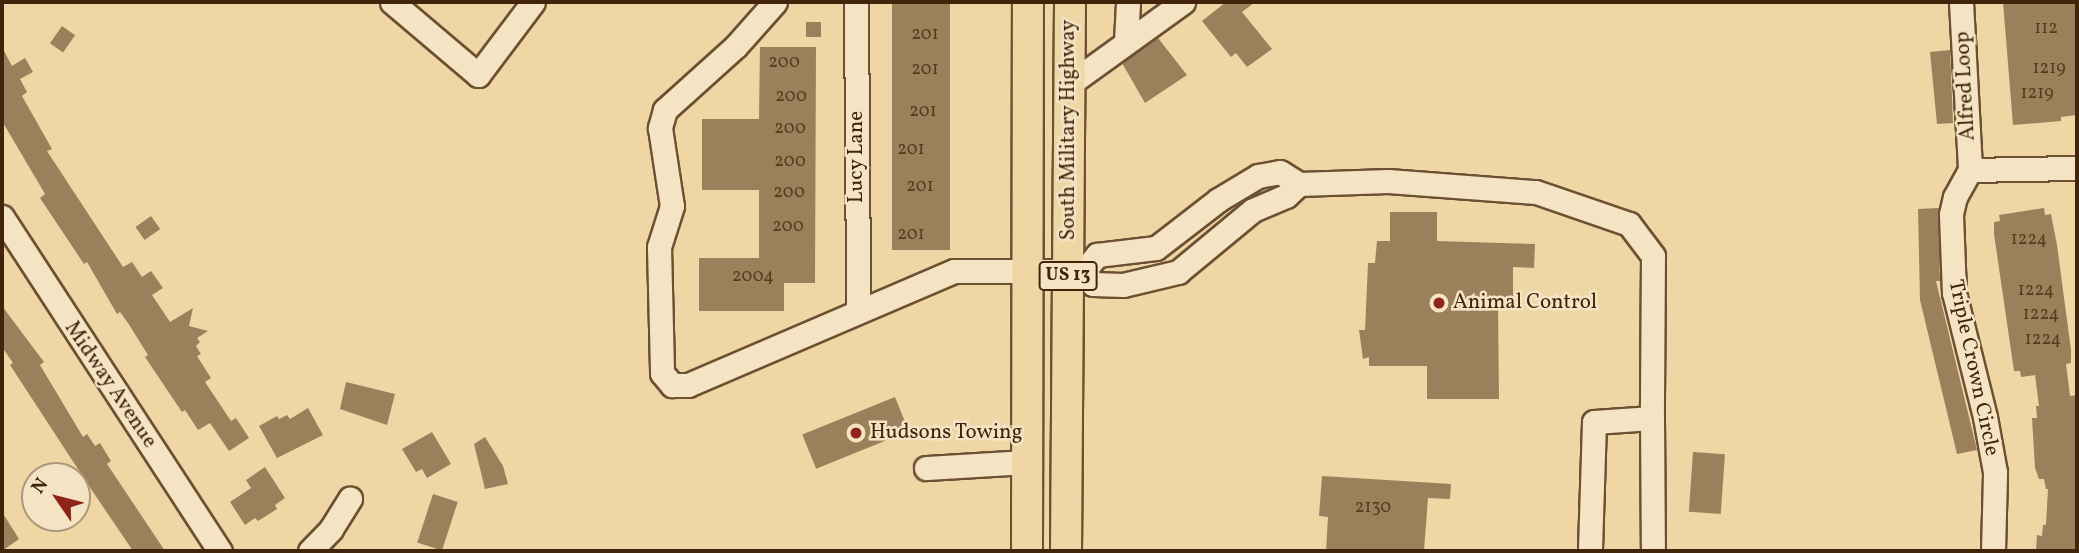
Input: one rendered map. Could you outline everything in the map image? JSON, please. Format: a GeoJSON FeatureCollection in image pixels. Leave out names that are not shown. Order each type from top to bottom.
{"type":"FeatureCollection","features":[{"type":"Feature","properties":{"kind":"main road","name":"South Military Highway"},"geometry":{"type":"LineString","coordinates":[[1027,551],[1028,2]]}},
{"type":"Feature","properties":{"kind":"main road","name":"South Military Highway"},"geometry":{"type":"LineString","coordinates":[[1066,551],[1076,270],[1068,85],[1069,2]]}},
{"type":"Feature","properties":{"kind":"street"},"geometry":{"type":"LineString","coordinates":[[392,2],[478,75],[533,2]]}},
{"type":"Feature","properties":{"kind":"street"},"geometry":{"type":"LineString","coordinates":[[775,2],[736,46],[665,110],[660,128],[672,206],[659,247],[662,373],[672,385],[688,385],[954,271],[1076,270],[1097,255],[1156,248],[1218,200],[1258,176],[1280,172],[1299,184],[1388,181],[1536,191],[1629,224],[1653,257],[1653,551]]}},
{"type":"Feature","properties":{"kind":"street","name":"Lucy Lane"},"geometry":{"type":"LineString","coordinates":[[856,2],[858,312]]}},
{"type":"Feature","properties":{"kind":"street"},"geometry":{"type":"LineString","coordinates":[[1126,41],[1128,2]]}},
{"type":"Feature","properties":{"kind":"street"},"geometry":{"type":"LineString","coordinates":[[1068,85],[1183,2]]}},
{"type":"Feature","properties":{"kind":"street","name":"Alfred Loop"},"geometry":{"type":"LineString","coordinates":[[1961,2],[1970,170]]}},
{"type":"Feature","properties":{"kind":"street"},"geometry":{"type":"LineString","coordinates":[[1970,170],[2077,168]]}},
{"type":"Feature","properties":{"kind":"street","name":"Triple Crown Circle"},"geometry":{"type":"LineString","coordinates":[[1970,170],[1955,197],[1951,214],[1954,293],[1985,417],[1995,472],[1993,551]]}},
{"type":"Feature","properties":{"kind":"street"},"geometry":{"type":"LineString","coordinates":[[1076,270],[1093,284],[1123,285],[1178,272],[1253,210],[1286,197],[1299,184]]}},
{"type":"Feature","properties":{"kind":"street","name":"Midway Avenue"},"geometry":{"type":"LineString","coordinates":[[2,218],[220,551]]}},
{"type":"Feature","properties":{"kind":"street"},"geometry":{"type":"LineString","coordinates":[[1590,551],[1594,422],[1652,418]]}},
{"type":"Feature","properties":{"kind":"street"},"geometry":{"type":"LineString","coordinates":[[926,468],[1027,462]]}},
{"type":"Feature","properties":{"kind":"street"},"geometry":{"type":"LineString","coordinates":[[310,551],[331,529],[350,499]]}},
{"type":"Feature","properties":{"kind":"building"},"geometry":{"type":"Polygon","coordinates":[[[892,2],[950,2],[950,250],[892,250],[892,2]]]}},
{"type":"Feature","properties":{"kind":"building"},"geometry":{"type":"Polygon","coordinates":[[[1226,2],[1255,2],[1242,12],[1272,49],[1247,67],[1236,53],[1231,57],[1202,21],[1226,2]]]}},
{"type":"Feature","properties":{"kind":"building"},"geometry":{"type":"Polygon","coordinates":[[[2003,2],[2077,2],[2077,115],[2061,117],[2061,121],[2013,125],[2003,2]]]}},
{"type":"Feature","properties":{"kind":"building"},"geometry":{"type":"Polygon","coordinates":[[[806,22],[821,22],[821,37],[806,37],[806,22]]]}},
{"type":"Feature","properties":{"kind":"building"},"geometry":{"type":"Polygon","coordinates":[[[62,26],[75,35],[63,52],[50,43],[62,26]]]}},
{"type":"Feature","properties":{"kind":"building"},"geometry":{"type":"Polygon","coordinates":[[[1158,38],[1187,75],[1145,103],[1122,63],[1158,38]]]}},
{"type":"Feature","properties":{"kind":"building"},"geometry":{"type":"Polygon","coordinates":[[[2,47],[12,66],[25,58],[33,72],[20,79],[27,92],[22,96],[52,149],[47,151],[123,267],[132,262],[142,277],[151,271],[163,288],[152,295],[170,322],[193,308],[189,326],[208,331],[197,338],[200,342],[196,346],[201,354],[197,356],[211,378],[205,382],[231,421],[236,418],[249,438],[229,451],[210,423],[198,430],[185,410],[182,412],[145,357],[148,355],[128,323],[120,312],[117,314],[87,262],[84,264],[40,198],[45,194],[2,121],[2,47]]]}},
{"type":"Feature","properties":{"kind":"building"},"geometry":{"type":"Polygon","coordinates":[[[760,47],[816,47],[815,283],[784,283],[784,311],[699,311],[699,258],[759,258],[759,190],[702,190],[702,119],[759,119],[760,47]]]}},
{"type":"Feature","properties":{"kind":"building"},"geometry":{"type":"Polygon","coordinates":[[[1950,50],[1953,123],[1937,124],[1930,52],[1950,50]]]}},
{"type":"Feature","properties":{"kind":"building"},"geometry":{"type":"Polygon","coordinates":[[[1938,208],[1940,281],[1936,281],[1977,450],[1957,454],[1920,300],[1918,209],[1938,208]]]}},
{"type":"Feature","properties":{"kind":"building"},"geometry":{"type":"Polygon","coordinates":[[[2044,208],[2045,215],[2051,214],[2057,245],[2071,350],[2071,363],[2066,364],[2070,396],[2077,395],[2077,551],[2036,551],[2037,535],[2042,536],[2043,525],[2046,525],[2048,489],[2044,479],[2039,479],[2035,468],[2032,418],[2037,418],[2036,406],[2039,406],[2035,375],[2021,377],[2020,371],[2014,371],[1994,234],[1994,222],[2000,221],[1999,215],[2044,208]]]}},
{"type":"Feature","properties":{"kind":"building","name":"Animal Control"},"geometry":{"type":"Polygon","coordinates":[[[1390,212],[1437,212],[1437,241],[1535,244],[1534,268],[1513,267],[1513,306],[1498,306],[1499,399],[1427,399],[1427,366],[1369,366],[1369,357],[1363,359],[1359,330],[1365,330],[1368,263],[1375,263],[1377,241],[1390,241],[1390,212]]]}},
{"type":"Feature","properties":{"kind":"building"},"geometry":{"type":"Polygon","coordinates":[[[151,216],[160,229],[145,240],[135,227],[151,216]]]}},
{"type":"Feature","properties":{"kind":"building"},"geometry":{"type":"Polygon","coordinates":[[[2,306],[44,362],[40,365],[83,437],[87,434],[95,446],[100,443],[111,461],[107,464],[165,551],[133,551],[91,489],[91,462],[73,462],[10,365],[13,363],[2,347],[2,306]]]}},
{"type":"Feature","properties":{"kind":"building"},"geometry":{"type":"Polygon","coordinates":[[[346,382],[395,394],[387,425],[340,409],[346,382]]]}},
{"type":"Feature","properties":{"kind":"building","name":"Hudsons Towing"},"geometry":{"type":"Polygon","coordinates":[[[895,397],[909,431],[816,469],[802,434],[895,397]]]}},
{"type":"Feature","properties":{"kind":"building"},"geometry":{"type":"Polygon","coordinates":[[[308,408],[323,435],[277,458],[259,426],[277,416],[279,419],[287,415],[290,419],[308,408]]]}},
{"type":"Feature","properties":{"kind":"building"},"geometry":{"type":"Polygon","coordinates":[[[432,432],[451,464],[427,478],[422,469],[416,472],[402,449],[432,432]]]}},
{"type":"Feature","properties":{"kind":"building"},"geometry":{"type":"Polygon","coordinates":[[[485,437],[503,466],[508,484],[485,489],[474,444],[485,437]]]}},
{"type":"Feature","properties":{"kind":"building"},"geometry":{"type":"Polygon","coordinates":[[[1693,452],[1725,454],[1721,514],[1689,512],[1693,452]]]}},
{"type":"Feature","properties":{"kind":"building"},"geometry":{"type":"Polygon","coordinates":[[[265,467],[285,498],[275,505],[277,509],[258,521],[255,518],[245,525],[230,502],[251,488],[246,480],[265,467]]]}},
{"type":"Feature","properties":{"kind":"building"},"geometry":{"type":"Polygon","coordinates":[[[1322,476],[1451,484],[1450,499],[1428,498],[1424,551],[1326,551],[1328,517],[1319,516],[1322,476]]]}},
{"type":"Feature","properties":{"kind":"building"},"geometry":{"type":"Polygon","coordinates":[[[433,494],[458,502],[442,551],[417,543],[433,494]]]}},
{"type":"Feature","properties":{"kind":"building"},"geometry":{"type":"Polygon","coordinates":[[[2,512],[19,539],[2,551],[2,512]]]}},
{"type":"Feature","properties":{"kind":"place","name":"Animal Control"},"geometry":{"type":"Point","coordinates":[1439,303]}},
{"type":"Feature","properties":{"kind":"place","name":"Hudsons Towing"},"geometry":{"type":"Point","coordinates":[856,433]}}]}
